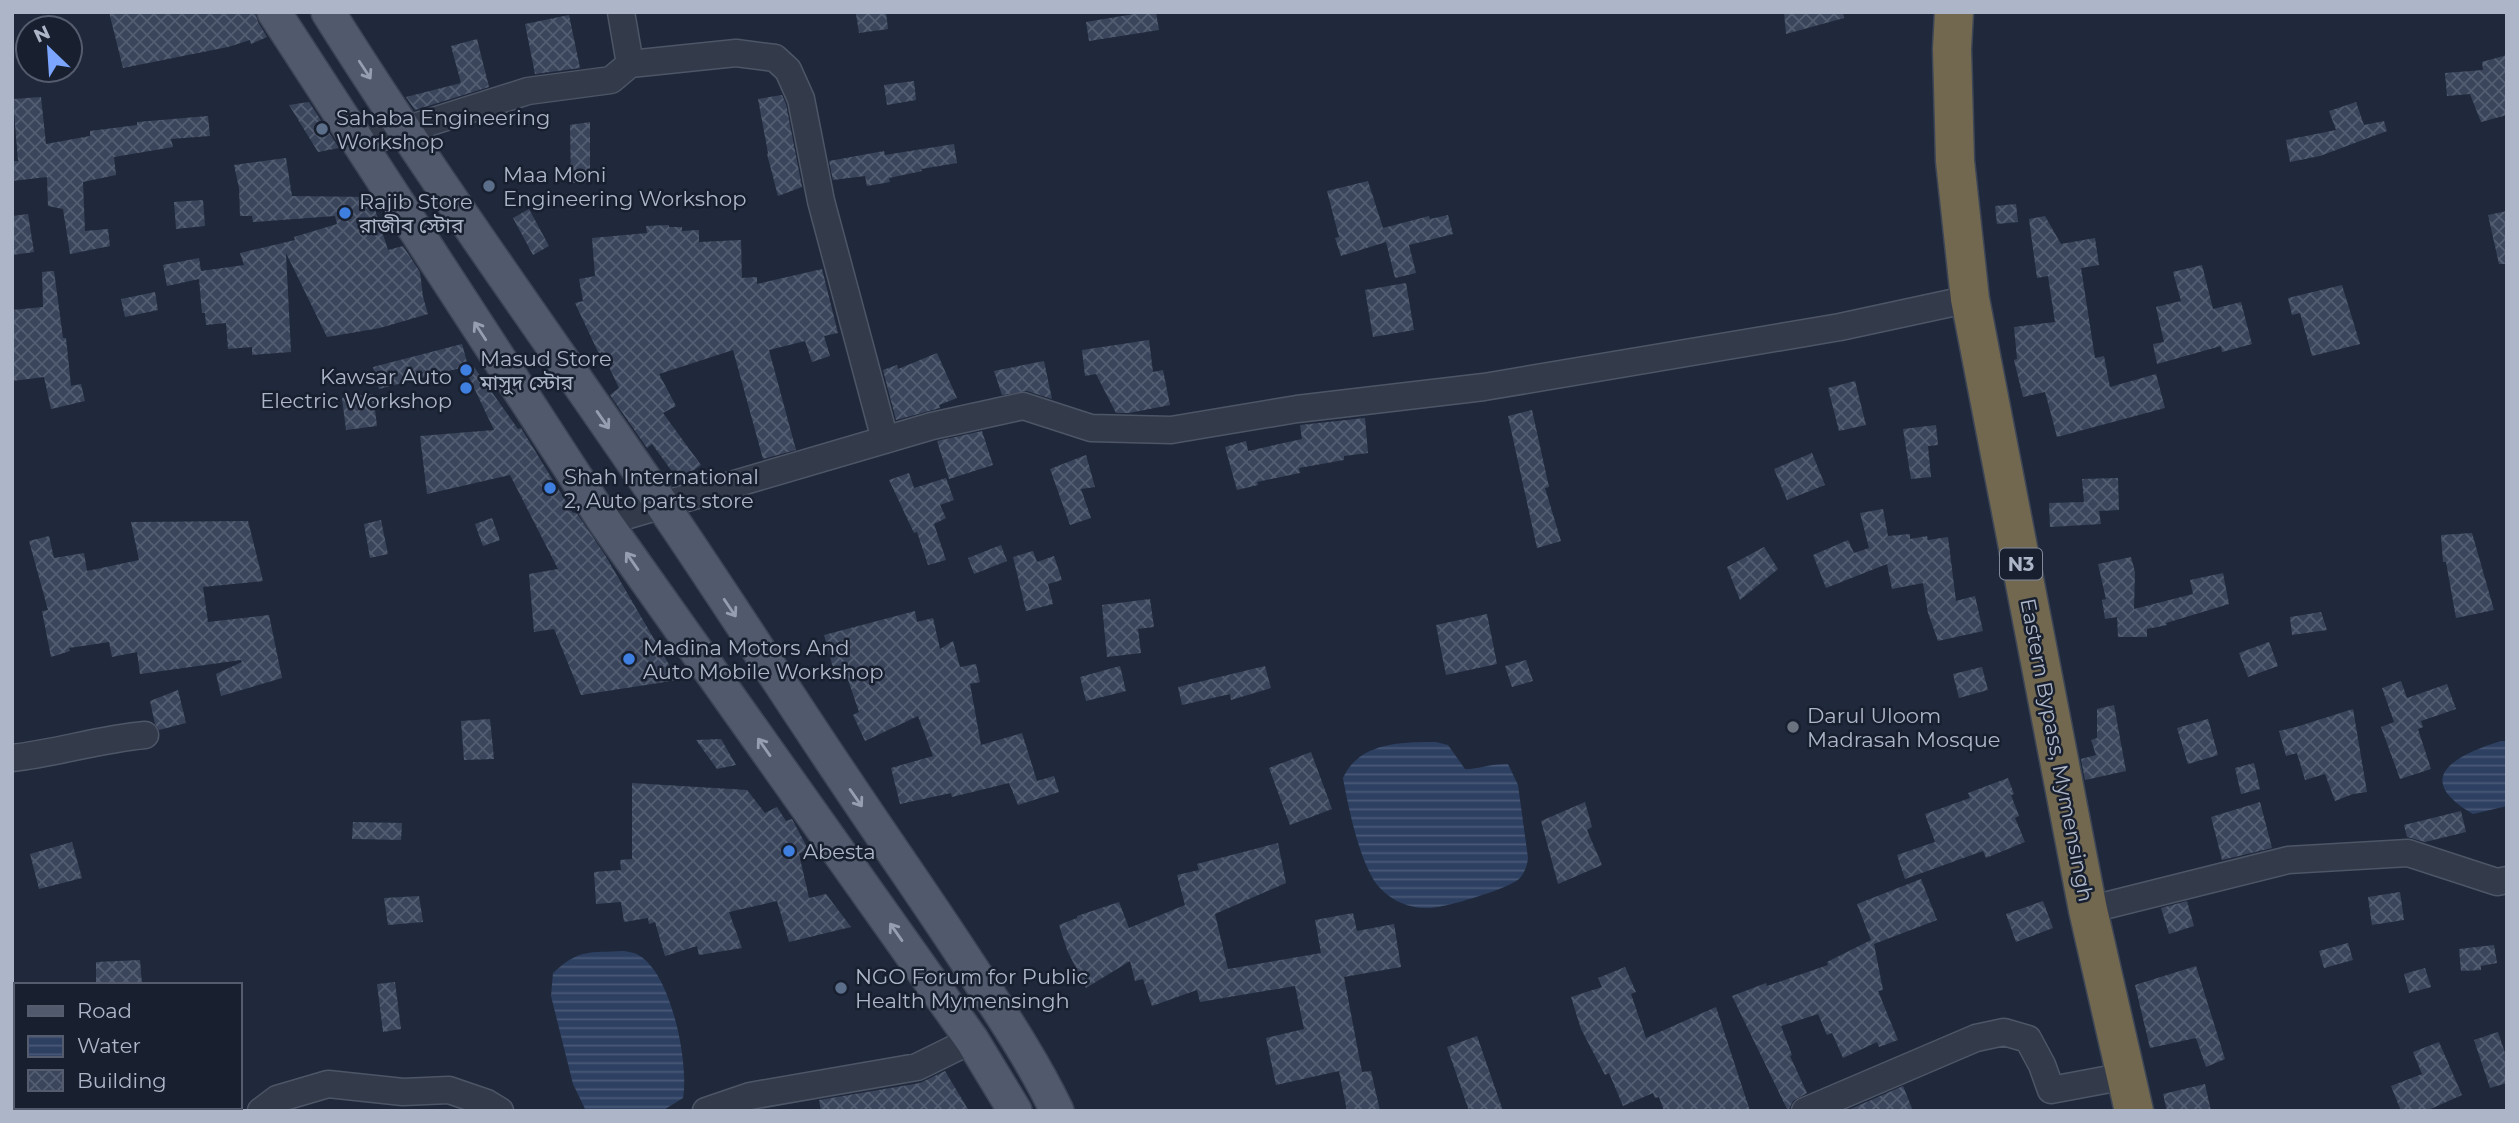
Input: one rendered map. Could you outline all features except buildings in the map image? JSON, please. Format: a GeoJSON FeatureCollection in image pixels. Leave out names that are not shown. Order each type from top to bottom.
{"type":"FeatureCollection","features":[{"type":"Feature","properties":{"kind":"highway","name":"Eastern Bypass, Mymensingh"},"geometry":{"type":"LineString","coordinates":[[1954,12],[1952,50],[1955,161],[1970,299],[2088,910],[2130,1093]]}},
{"type":"Feature","properties":{"kind":"main road"},"geometry":{"type":"LineString","coordinates":[[274,12],[605,522],[972,1040],[1015,1111]]}},
{"type":"Feature","properties":{"kind":"main road"},"geometry":{"type":"LineString","coordinates":[[328,12],[405,131],[662,506],[847,785],[941,921],[1044,1083],[1057,1111]]}},
{"type":"Feature","properties":{"kind":"street"},"geometry":{"type":"LineString","coordinates":[[621,12],[630,64]]}},
{"type":"Feature","properties":{"kind":"street"},"geometry":{"type":"LineString","coordinates":[[358,145],[528,91],[611,80],[630,64],[736,53],[775,58],[788,70],[801,99],[821,201],[885,440]]}},
{"type":"Feature","properties":{"kind":"street"},"geometry":{"type":"LineString","coordinates":[[605,522],[932,426],[1023,406],[1091,428],[1171,429],[1297,409],[1484,387],[1840,327],[1970,299]]}},
{"type":"Feature","properties":{"kind":"street"},"geometry":{"type":"LineString","coordinates":[[12,758],[145,735]]}},
{"type":"Feature","properties":{"kind":"street"},"geometry":{"type":"LineString","coordinates":[[2088,910],[2288,860],[2408,853],[2497,882],[2507,880]]}},
{"type":"Feature","properties":{"kind":"street"},"geometry":{"type":"LineString","coordinates":[[1805,1111],[1976,1038],[2004,1032],[2028,1040],[2052,1090],[2130,1093]]}},
{"type":"Feature","properties":{"kind":"street"},"geometry":{"type":"LineString","coordinates":[[706,1111],[750,1096],[917,1067],[972,1040]]}},
{"type":"Feature","properties":{"kind":"street"},"geometry":{"type":"LineString","coordinates":[[261,1111],[277,1099],[328,1084],[403,1092],[449,1090],[487,1103],[500,1111]]}},
{"type":"Feature","properties":{"kind":"water"},"geometry":{"type":"Polygon","coordinates":[[[2501,741],[2507,741],[2507,806],[2473,814],[2454,801],[2444,789],[2443,778],[2447,768],[2457,760],[2501,741]]]}},
{"type":"Feature","properties":{"kind":"water"},"geometry":{"type":"Polygon","coordinates":[[[1436,742],[1448,745],[1465,769],[1508,764],[1518,785],[1528,858],[1526,869],[1520,878],[1504,887],[1449,905],[1423,908],[1397,901],[1386,894],[1374,880],[1356,837],[1343,778],[1359,757],[1370,751],[1396,744],[1436,742]]]}},
{"type":"Feature","properties":{"kind":"water"},"geometry":{"type":"Polygon","coordinates":[[[624,951],[638,955],[651,966],[669,1001],[680,1043],[683,1098],[662,1111],[586,1111],[573,1084],[551,996],[553,973],[571,959],[586,953],[624,951]]]}},
{"type":"Feature","properties":{"kind":"place","name":"Sahaba Engineering Workshop"},"geometry":{"type":"Point","coordinates":[322,129]}},
{"type":"Feature","properties":{"kind":"place","name":"Maa Moni Engineering Workshop"},"geometry":{"type":"Point","coordinates":[489,186]}},
{"type":"Feature","properties":{"kind":"place","name":"Rajib Store রাজীব স্টোর"},"geometry":{"type":"Point","coordinates":[345,213]}},
{"type":"Feature","properties":{"kind":"place","name":"Masud Store মাসুদ স্টোর"},"geometry":{"type":"Point","coordinates":[466,370]}},
{"type":"Feature","properties":{"kind":"place","name":"Kawsar Auto Electric Workshop"},"geometry":{"type":"Point","coordinates":[466,388]}},
{"type":"Feature","properties":{"kind":"place","name":"Shah International 2, Auto parts store"},"geometry":{"type":"Point","coordinates":[550,488]}},
{"type":"Feature","properties":{"kind":"place","name":"Madina Motors And Auto Mobile Workshop"},"geometry":{"type":"Point","coordinates":[629,659]}},
{"type":"Feature","properties":{"kind":"place","name":"Darul Uloom Madrasah Mosque"},"geometry":{"type":"Point","coordinates":[1793,727]}},
{"type":"Feature","properties":{"kind":"place","name":"Abesta"},"geometry":{"type":"Point","coordinates":[789,851]}},
{"type":"Feature","properties":{"kind":"place","name":"NGO Forum for Public Health Mymensingh"},"geometry":{"type":"Point","coordinates":[841,988]}}]}
